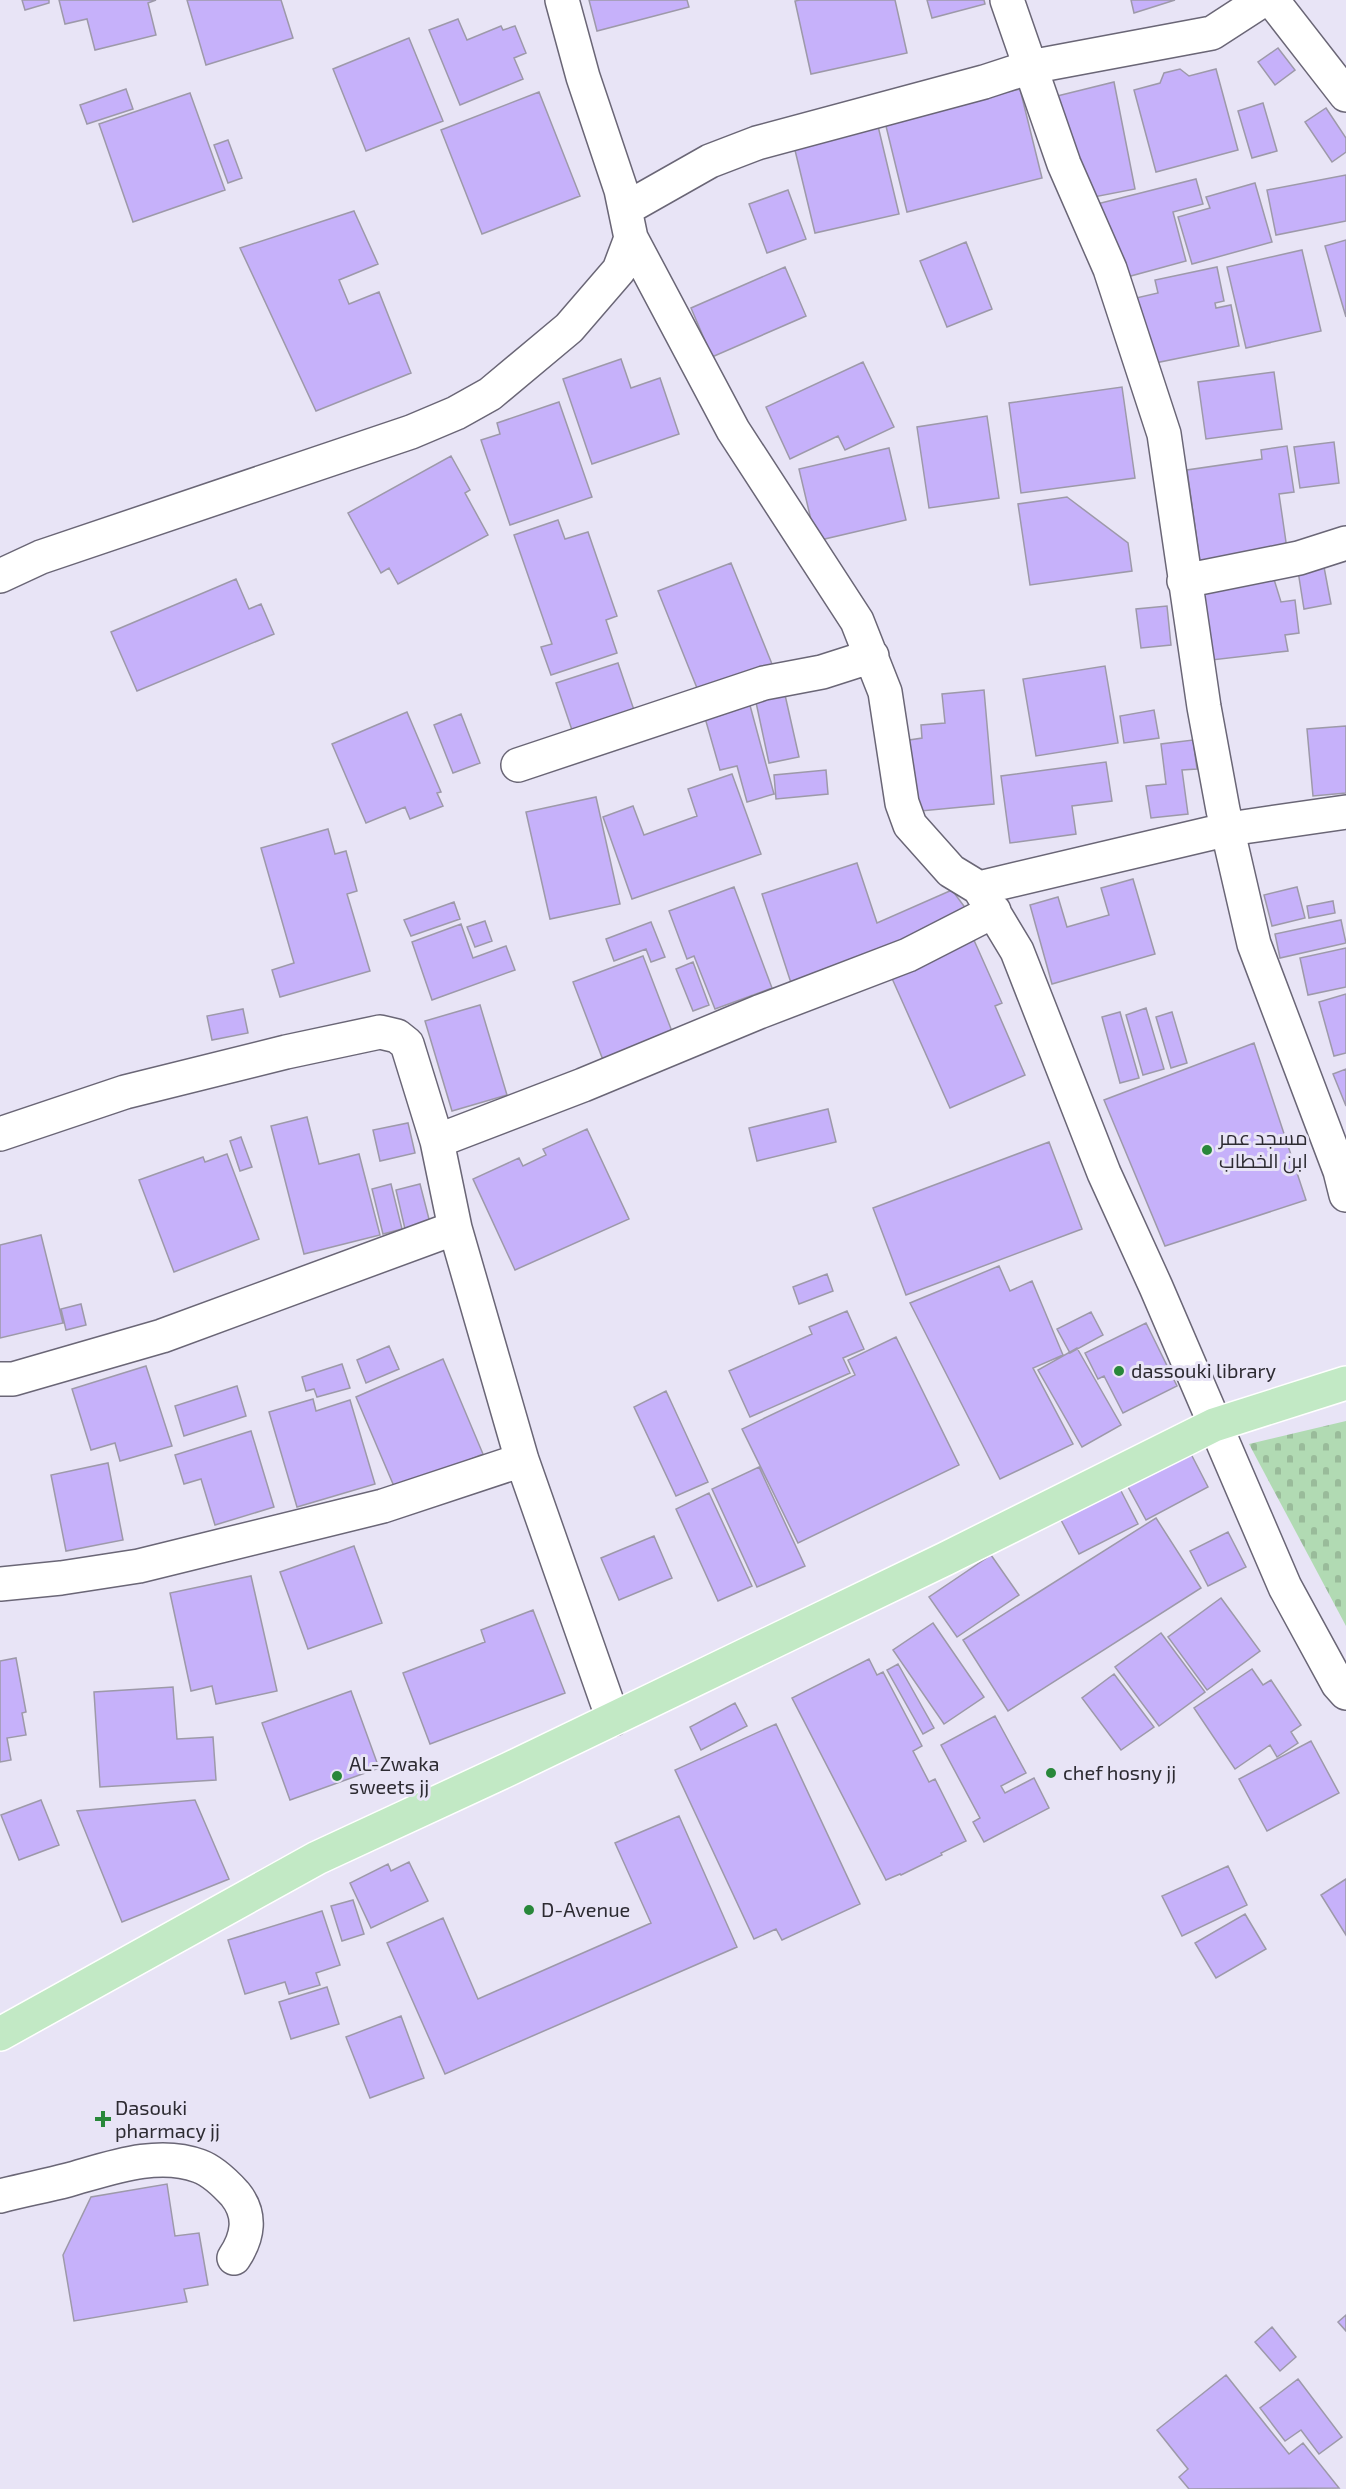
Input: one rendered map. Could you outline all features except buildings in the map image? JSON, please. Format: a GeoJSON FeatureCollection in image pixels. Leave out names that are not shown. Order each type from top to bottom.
{"type":"FeatureCollection","features":[{"type":"Feature","properties":{"kind":"main road"},"geometry":{"type":"LineString","coordinates":[[0,2034],[317,1858],[945,1559],[1214,1425],[1346,1383]]}},
{"type":"Feature","properties":{"kind":"street"},"geometry":{"type":"LineString","coordinates":[[562,0],[583,77],[629,223],[733,430],[857,621],[885,692],[902,803],[910,825],[951,871],[986,899],[1017,951],[1104,1173],[1285,1587],[1338,1684],[1346,1693]]}},
{"type":"Feature","properties":{"kind":"street"},"geometry":{"type":"LineString","coordinates":[[1007,0],[1064,164],[1110,269],[1131,340],[1164,434],[1204,707],[1254,944],[1344,1178]]}},
{"type":"Feature","properties":{"kind":"street"},"geometry":{"type":"LineString","coordinates":[[0,576],[41,557],[411,432],[456,413],[490,394],[569,328],[619,270],[629,223],[710,161],[757,143],[974,85],[1030,67],[1212,33],[1263,0]]}},
{"type":"Feature","properties":{"kind":"street"},"geometry":{"type":"LineString","coordinates":[[1272,0],[1346,95]]}},
{"type":"Feature","properties":{"kind":"street"},"geometry":{"type":"LineString","coordinates":[[1184,581],[1299,558],[1346,543]]}},
{"type":"Feature","properties":{"kind":"street"},"geometry":{"type":"LineString","coordinates":[[518,765],[764,683],[822,672],[872,656]]}},
{"type":"Feature","properties":{"kind":"street"},"geometry":{"type":"LineString","coordinates":[[437,1141],[908,955],[986,899],[1229,830],[1346,812]]}},
{"type":"Feature","properties":{"kind":"street"},"geometry":{"type":"LineString","coordinates":[[0,1134],[125,1092],[191,1074],[380,1032],[397,1036],[407,1044],[437,1141],[455,1228],[522,1460],[613,1719]]}},
{"type":"Feature","properties":{"kind":"street"},"geometry":{"type":"LineString","coordinates":[[0,1379],[13,1379],[162,1336],[455,1228]]}},
{"type":"Feature","properties":{"kind":"street"},"geometry":{"type":"LineString","coordinates":[[0,1584],[61,1578],[139,1566],[384,1506],[522,1460]]}},
{"type":"Feature","properties":{"kind":"street"},"geometry":{"type":"LineString","coordinates":[[0,2196],[116,2167],[156,2160],[189,2163],[210,2172],[227,2185],[244,2208],[247,2224],[242,2246],[234,2258]]}},
{"type":"Feature","properties":{"kind":"green space"},"geometry":{"type":"Polygon","coordinates":[[[1346,1421],[1346,1626],[1249,1444],[1346,1421]]]}},
{"type":"Feature","properties":{"kind":"place","name":"مسجد عمر ابن الخطاب"},"geometry":{"type":"Point","coordinates":[1207,1150]}},
{"type":"Feature","properties":{"kind":"place","name":"dassouki library"},"geometry":{"type":"Point","coordinates":[1119,1371]}},
{"type":"Feature","properties":{"kind":"place","name":"chef hosny jj"},"geometry":{"type":"Point","coordinates":[1051,1773]}},
{"type":"Feature","properties":{"kind":"place","name":"AL-Zwaka sweets jj"},"geometry":{"type":"Point","coordinates":[337,1776]}},
{"type":"Feature","properties":{"kind":"place","name":"D-Avenue"},"geometry":{"type":"Point","coordinates":[529,1910]}},
{"type":"Feature","properties":{"kind":"place","name":"Dasouki pharmacy jj"},"geometry":{"type":"Point","coordinates":[103,2119]}}]}
